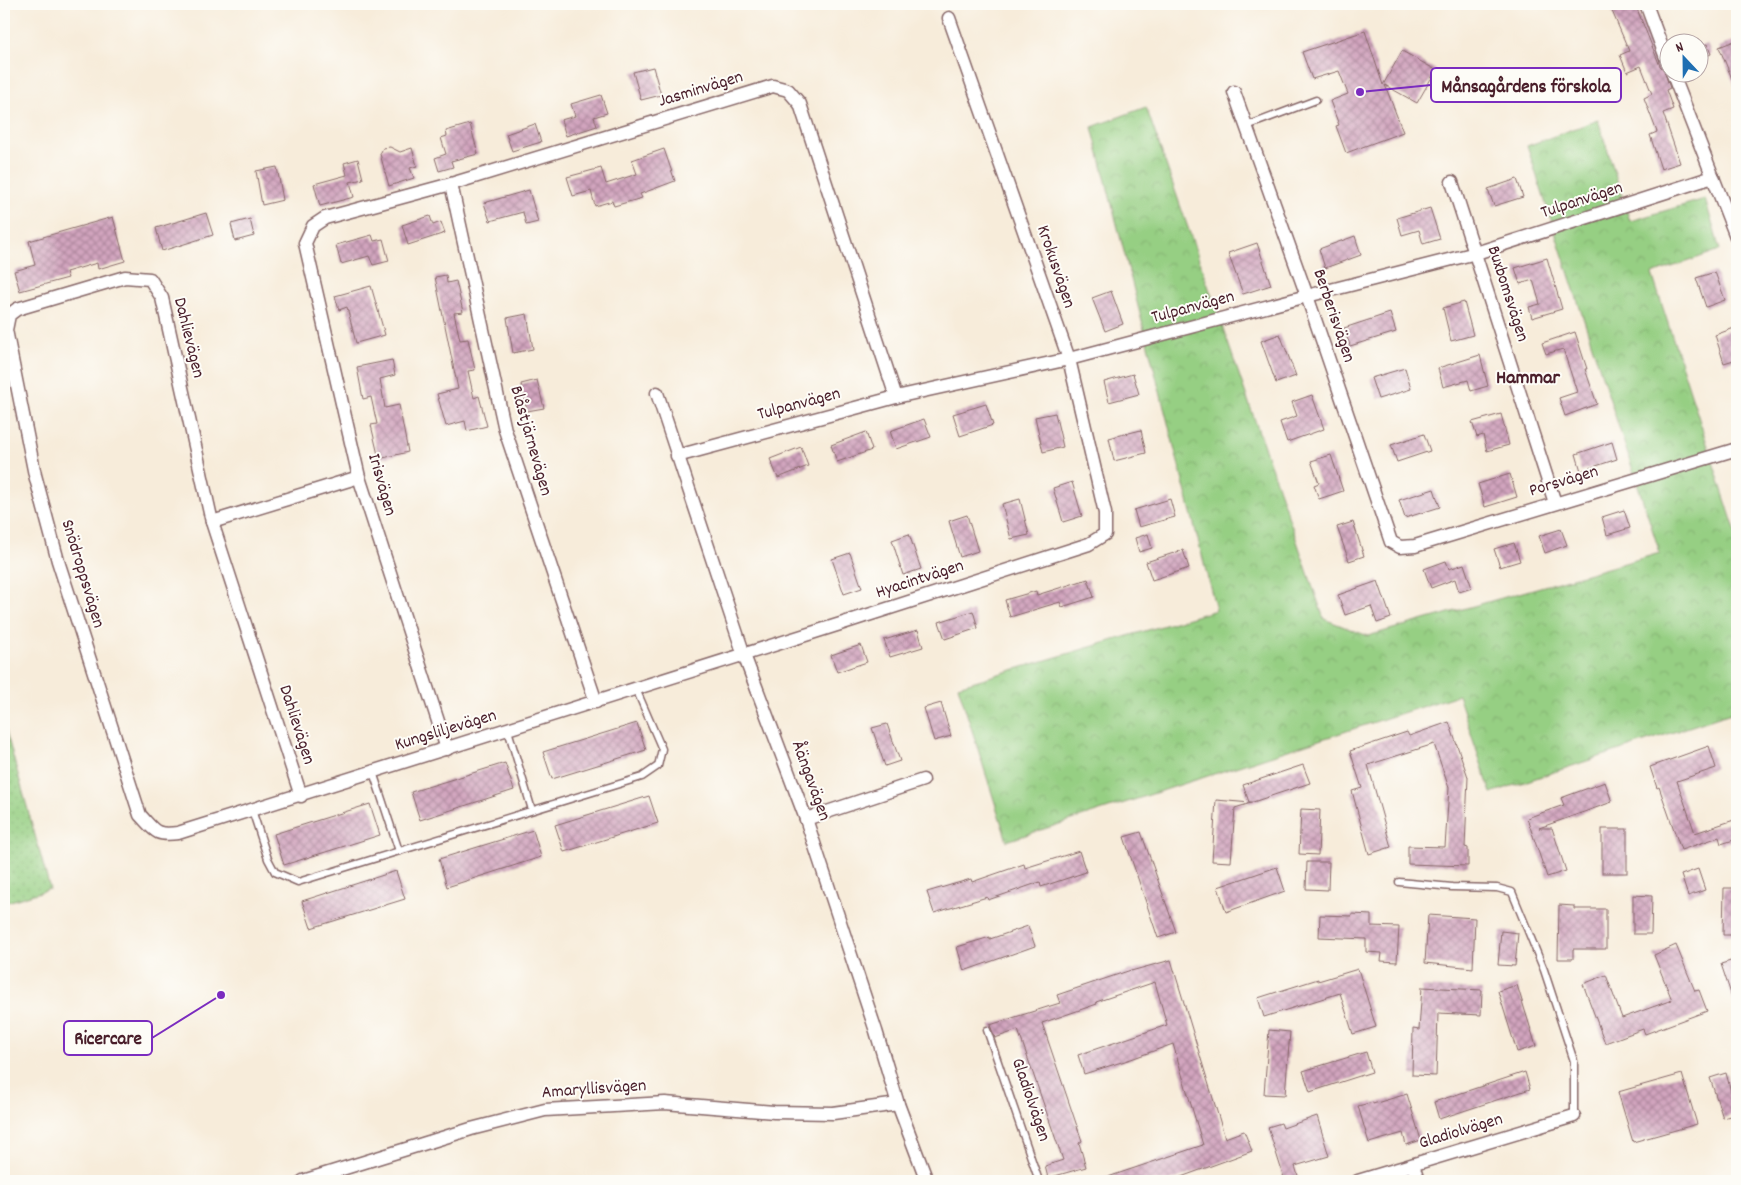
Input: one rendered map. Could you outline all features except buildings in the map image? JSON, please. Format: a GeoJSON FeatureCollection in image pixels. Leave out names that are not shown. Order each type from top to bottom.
{"type":"FeatureCollection","features":[{"type":"Feature","properties":{"kind":"street"},"geometry":{"type":"LineString","coordinates":[[1646,4],[1658,36]]}},
{"type":"Feature","properties":{"kind":"street","name":"Krokusvägen"},"geometry":{"type":"LineString","coordinates":[[949,18],[1069,359],[1105,513],[1105,534]]}},
{"type":"Feature","properties":{"kind":"street"},"geometry":{"type":"LineString","coordinates":[[1676,82],[1737,239]]}},
{"type":"Feature","properties":{"kind":"street","name":"Jasminvägen"},"geometry":{"type":"LineString","coordinates":[[313,226],[325,218],[451,184],[773,86],[788,90],[800,104],[896,397]]}},
{"type":"Feature","properties":{"kind":"street","name":"Berberisvägen"},"geometry":{"type":"LineString","coordinates":[[1234,92],[1308,296],[1391,542],[1400,547]]}},
{"type":"Feature","properties":{"kind":"street","name":"Tulpanvägen"},"geometry":{"type":"LineString","coordinates":[[677,456],[896,397],[1069,359],[1476,253],[1712,176]]}},
{"type":"Feature","properties":{"kind":"street","name":"Buxbomsvägen"},"geometry":{"type":"LineString","coordinates":[[1452,182],[1555,503]]}},
{"type":"Feature","properties":{"kind":"street","name":"Blåstjärnevägen"},"geometry":{"type":"LineString","coordinates":[[451,184],[505,430],[596,702]]}},
{"type":"Feature","properties":{"kind":"street","name":"Irisvägen"},"geometry":{"type":"LineString","coordinates":[[313,226],[305,243],[359,477],[447,749]]}},
{"type":"Feature","properties":{"kind":"street","name":"Dahlievägen"},"geometry":{"type":"LineString","coordinates":[[9,315],[17,309],[125,276],[150,279],[162,298],[212,522],[301,796]]}},
{"type":"Feature","properties":{"kind":"street","name":"Snödroppsvägen"},"geometry":{"type":"LineString","coordinates":[[9,315],[6,330],[35,475],[58,561],[140,815],[157,833]]}},
{"type":"Feature","properties":{"kind":"street","name":"Åängavägen"},"geometry":{"type":"LineString","coordinates":[[658,393],[677,456],[744,655],[806,819],[898,1104],[927,1181]]}},
{"type":"Feature","properties":{"kind":"street","name":"Porsvägen"},"geometry":{"type":"LineString","coordinates":[[1400,547],[1415,546],[1737,449]]}},
{"type":"Feature","properties":{"kind":"street"},"geometry":{"type":"LineString","coordinates":[[212,522],[359,477]]}},
{"type":"Feature","properties":{"kind":"street","name":"Hyacintvägen"},"geometry":{"type":"LineString","coordinates":[[744,655],[1089,544],[1105,534]]}},
{"type":"Feature","properties":{"kind":"street","name":"Kungsliljevägen"},"geometry":{"type":"LineString","coordinates":[[157,833],[178,833],[301,796],[744,655]]}},
{"type":"Feature","properties":{"kind":"street"},"geometry":{"type":"LineString","coordinates":[[806,819],[923,780]]}},
{"type":"Feature","properties":{"kind":"street","name":"Amaryllisvägen"},"geometry":{"type":"LineString","coordinates":[[302,1181],[472,1129],[545,1110],[665,1103],[774,1112],[833,1113],[898,1104]]}},
{"type":"Feature","properties":{"kind":"street","name":"Gladiolvägen"},"geometry":{"type":"LineString","coordinates":[[1358,1181],[1574,1116]]}},
{"type":"Feature","properties":{"kind":"street"},"geometry":{"type":"LineString","coordinates":[[1413,1165],[1418,1181]]}},
{"type":"Feature","properties":{"kind":"lane"},"geometry":{"type":"LineString","coordinates":[[1247,126],[1316,100]]}},
{"type":"Feature","properties":{"kind":"lane"},"geometry":{"type":"LineString","coordinates":[[252,810],[268,859],[276,872],[298,882],[642,777],[658,766],[662,749],[636,689]]}},
{"type":"Feature","properties":{"kind":"lane"},"geometry":{"type":"LineString","coordinates":[[508,730],[532,810]]}},
{"type":"Feature","properties":{"kind":"lane"},"geometry":{"type":"LineString","coordinates":[[373,772],[399,851]]}},
{"type":"Feature","properties":{"kind":"lane"},"geometry":{"type":"LineString","coordinates":[[1399,882],[1452,887],[1497,888],[1512,892],[1544,970],[1574,1061],[1574,1116]]}},
{"type":"Feature","properties":{"kind":"lane","name":"Gladiolvägen"},"geometry":{"type":"LineString","coordinates":[[987,1030],[1039,1181]]}},
{"type":"Feature","properties":{"kind":"green space"},"geometry":{"type":"Polygon","coordinates":[[[1146,107],[1324,619],[1368,636],[1660,553],[1527,146],[1598,120],[1630,221],[1705,199],[1720,250],[1652,274],[1737,536],[1737,711],[1491,793],[1458,695],[1007,841],[958,686],[1216,610],[1092,127],[1146,107]]]}},
{"type":"Feature","properties":{"kind":"green space"},"geometry":{"type":"Polygon","coordinates":[[[4,724],[50,889],[4,903],[4,724]]]}},
{"type":"Feature","properties":{"kind":"place","name":"Månsagårdens förskola"},"geometry":{"type":"Point","coordinates":[1360,92]}},
{"type":"Feature","properties":{"kind":"place","name":"Ricercare"},"geometry":{"type":"Point","coordinates":[221,995]}},
{"type":"Feature","properties":{"kind":"district","name":"Hammar"},"geometry":{"type":"Point","coordinates":[1528,379]}}]}
